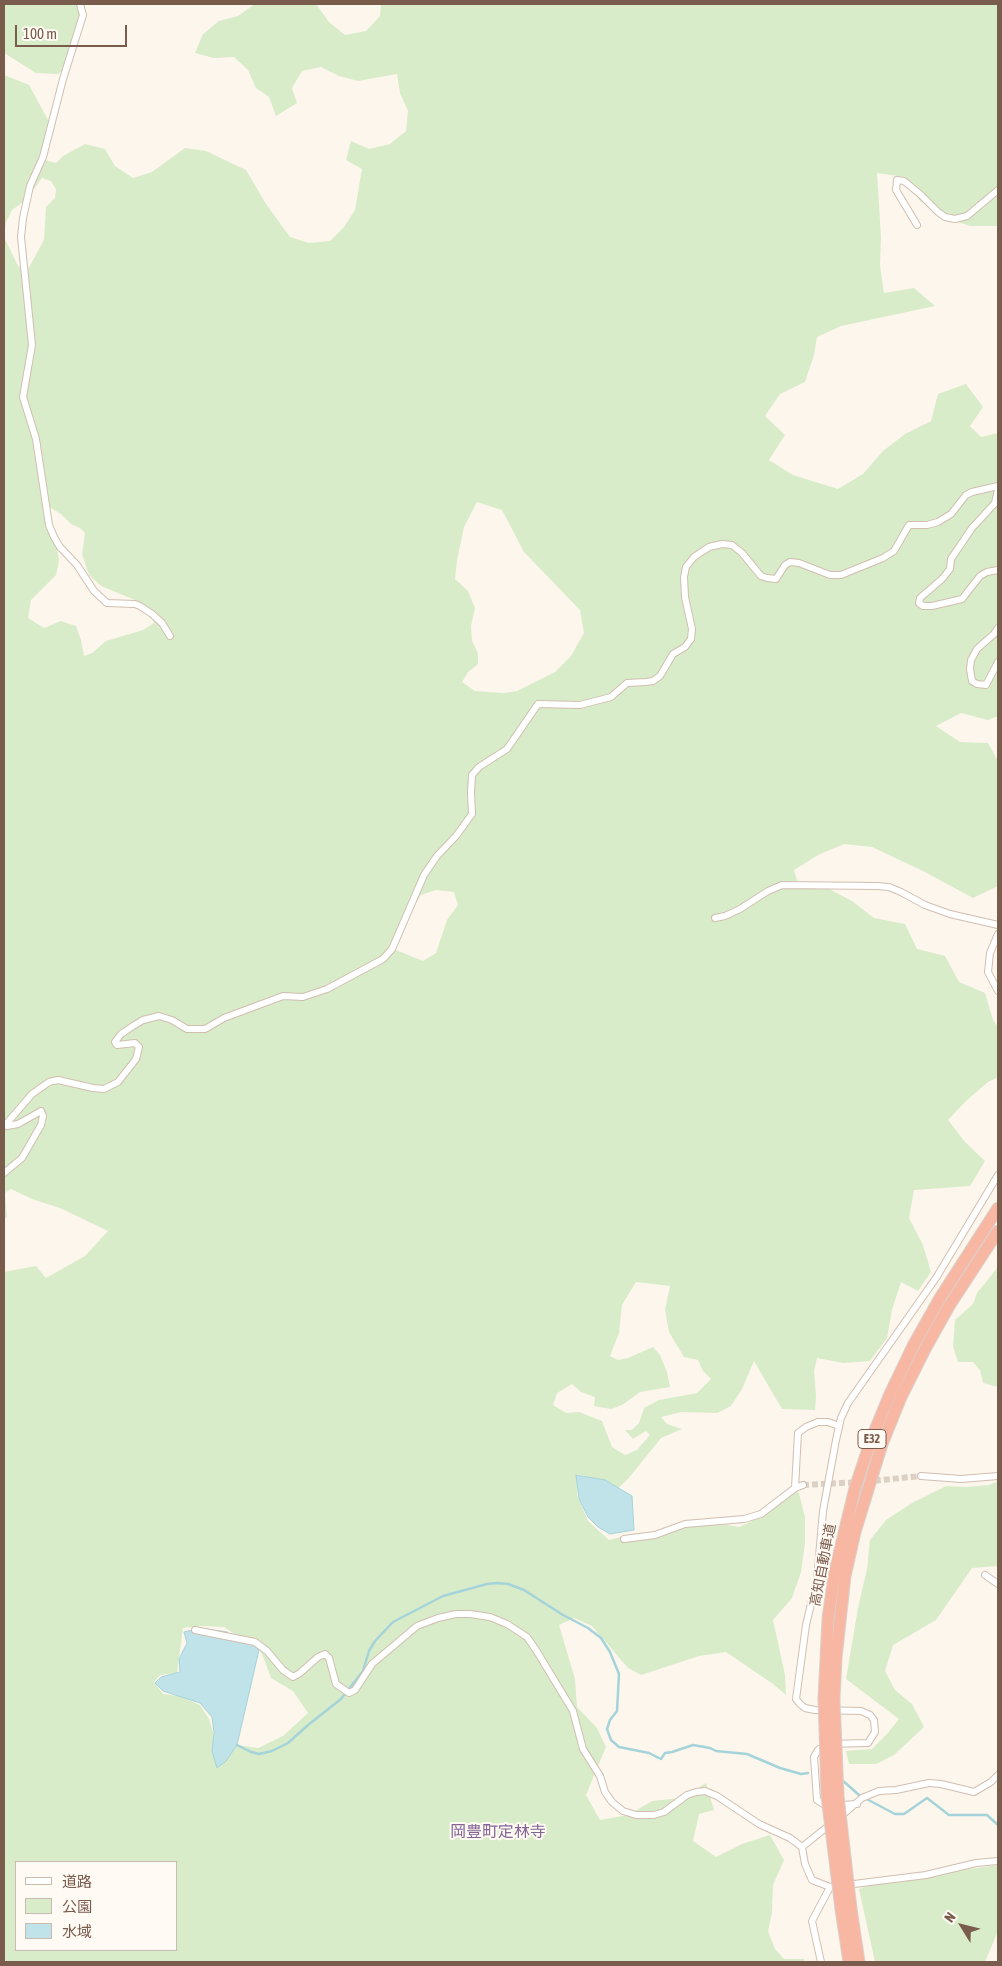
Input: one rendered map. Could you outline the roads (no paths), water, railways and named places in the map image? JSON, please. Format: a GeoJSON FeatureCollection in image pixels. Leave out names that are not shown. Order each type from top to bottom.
{"type":"FeatureCollection","features":[{"type":"Feature","properties":{"kind":"highway"},"geometry":{"type":"LineString","coordinates":[[965,1258],[998,1199]]}},
{"type":"Feature","properties":{"kind":"highway","name":"高知自動車道"},"geometry":{"type":"LineString","coordinates":[[859,1962],[846,1909],[828,1796],[828,1619],[834,1575],[855,1488],[890,1394],[918,1338],[965,1258],[998,1208]]}},
{"type":"Feature","properties":{"kind":"highway","name":"高知自動車道"},"geometry":{"type":"LineString","coordinates":[[829,1699],[845,1576],[867,1489],[882,1444],[901,1397],[925,1348],[975,1265],[998,1231]]}},
{"type":"Feature","properties":{"kind":"highway"},"geometry":{"type":"LineString","coordinates":[[975,1265],[998,1235]]}},
{"type":"Feature","properties":{"kind":"highway","name":"高知自動車道"},"geometry":{"type":"LineString","coordinates":[[846,1909],[849,1962]]}},
{"type":"Feature","properties":{"kind":"street"},"geometry":{"type":"LineString","coordinates":[[80,4],[83,15],[67,65],[43,157],[30,186],[23,218],[21,237],[32,345],[22,397],[36,439],[49,525],[60,547],[77,566],[94,591],[107,603],[135,604],[140,606],[157,618],[170,636]]}},
{"type":"Feature","properties":{"kind":"street"},"geometry":{"type":"LineString","coordinates":[[917,225],[896,190],[897,180],[904,181],[945,217],[955,219],[968,216],[998,190]]}},
{"type":"Feature","properties":{"kind":"street"},"geometry":{"type":"LineString","coordinates":[[4,1173],[22,1158],[41,1125],[43,1116],[40,1111],[18,1124],[7,1126],[7,1123],[32,1094],[50,1082],[58,1080],[104,1089],[118,1082],[136,1059],[140,1047],[135,1044],[116,1046],[115,1042],[121,1034],[138,1023],[159,1016],[172,1020],[187,1029],[205,1029],[224,1018],[283,996],[303,997],[327,989],[383,959],[392,949],[424,875],[437,856],[456,836],[472,814],[472,775],[478,767],[507,749],[538,704],[580,705],[611,697],[627,683],[653,681],[660,676],[673,654],[685,648],[691,639],[692,629],[685,597],[684,577],[686,567],[694,557],[709,547],[722,544],[732,545],[742,553],[761,576],[767,578],[776,579],[784,565],[790,562],[799,563],[830,575],[842,575],[883,558],[894,551],[909,526],[938,522],[951,514],[966,495],[998,486]]}},
{"type":"Feature","properties":{"kind":"street"},"geometry":{"type":"LineString","coordinates":[[998,490],[995,503],[972,528],[951,559],[950,569],[942,579],[920,598],[919,603],[923,606],[932,606],[962,599],[980,576],[986,572],[998,570]]}},
{"type":"Feature","properties":{"kind":"street"},"geometry":{"type":"LineString","coordinates":[[998,628],[977,649],[971,660],[972,681],[977,684],[986,685],[998,662]]}},
{"type":"Feature","properties":{"kind":"street"},"geometry":{"type":"LineString","coordinates":[[715,918],[725,916],[740,909],[768,891],[782,885],[877,886],[895,890],[925,905],[950,914],[998,925]]}},
{"type":"Feature","properties":{"kind":"street"},"geometry":{"type":"LineString","coordinates":[[998,934],[990,953],[988,972],[998,991]]}},
{"type":"Feature","properties":{"kind":"street"},"geometry":{"type":"LineString","coordinates":[[857,1804],[826,1806],[817,1800],[814,1757],[818,1750],[827,1744],[868,1743],[875,1732],[874,1720],[870,1715],[861,1710],[814,1710],[805,1708],[796,1699],[806,1625],[817,1579],[823,1511],[839,1426],[848,1404],[936,1278],[998,1175]]}},
{"type":"Feature","properties":{"kind":"street"},"geometry":{"type":"LineString","coordinates":[[795,1488],[798,1433],[818,1422],[828,1422],[839,1426]]}},
{"type":"Feature","properties":{"kind":"street"},"geometry":{"type":"LineString","coordinates":[[921,1476],[961,1479],[998,1476]]}},
{"type":"Feature","properties":{"kind":"street"},"geometry":{"type":"LineString","coordinates":[[624,1539],[654,1535],[684,1524],[744,1519],[761,1514],[795,1488],[803,1485]]}},
{"type":"Feature","properties":{"kind":"street"},"geometry":{"type":"LineString","coordinates":[[985,1575],[998,1584]]}},
{"type":"Feature","properties":{"kind":"street"},"geometry":{"type":"LineString","coordinates":[[195,1630],[255,1642],[267,1651],[283,1670],[293,1678],[318,1657],[325,1654],[329,1658],[336,1684],[346,1691],[352,1692],[367,1674],[372,1664],[417,1626],[456,1614],[470,1614],[490,1618],[508,1624],[527,1637],[536,1650],[573,1711],[583,1749],[600,1776],[605,1792],[612,1802],[623,1811],[654,1815],[664,1812],[687,1795],[705,1792],[717,1796],[759,1824],[790,1838],[802,1847],[805,1864],[812,1880],[830,1887],[926,1875],[976,1863],[998,1860]]}},
{"type":"Feature","properties":{"kind":"street"},"geometry":{"type":"LineString","coordinates":[[802,1847],[864,1798],[879,1791],[896,1790],[929,1783],[974,1792],[991,1782],[998,1775]]}},
{"type":"Feature","properties":{"kind":"street"},"geometry":{"type":"LineString","coordinates":[[821,1962],[812,1921],[830,1887]]}},
{"type":"Feature","properties":{"kind":"water"},"geometry":{"type":"Polygon","coordinates":[[[576,1475],[605,1480],[632,1496],[634,1530],[610,1534],[598,1527],[588,1517],[579,1499],[576,1475]]]}},
{"type":"Feature","properties":{"kind":"water"},"geometry":{"type":"Polygon","coordinates":[[[200,1628],[227,1632],[239,1641],[251,1643],[259,1650],[237,1745],[226,1761],[217,1768],[212,1751],[214,1733],[212,1717],[200,1703],[163,1691],[155,1683],[161,1677],[180,1672],[179,1659],[187,1643],[184,1632],[200,1628]]]}},
{"type":"Feature","properties":{"kind":"waterway"},"geometry":{"type":"LineString","coordinates":[[237,1745],[259,1754],[272,1751],[288,1743],[341,1699],[363,1671],[369,1651],[375,1641],[393,1622],[443,1596],[497,1583],[508,1584],[524,1590],[563,1615],[588,1628],[601,1638],[610,1652],[619,1674],[617,1711],[610,1720],[607,1729],[611,1740],[619,1747],[649,1753],[661,1759],[665,1753],[693,1745],[716,1751],[747,1754],[780,1768],[801,1774],[808,1773]]}},
{"type":"Feature","properties":{"kind":"waterway"},"geometry":{"type":"LineString","coordinates":[[841,1779],[859,1795],[895,1814],[904,1814],[927,1798],[949,1815],[987,1815],[998,1825]]}},
{"type":"Feature","properties":{"kind":"tunnel"},"geometry":{"type":"LineString","coordinates":[[803,1485],[921,1476]]}},
{"type":"Feature","properties":{"kind":"district","name":"岡豊町定林寺"},"geometry":{"type":"Point","coordinates":[498,1832]}}]}
